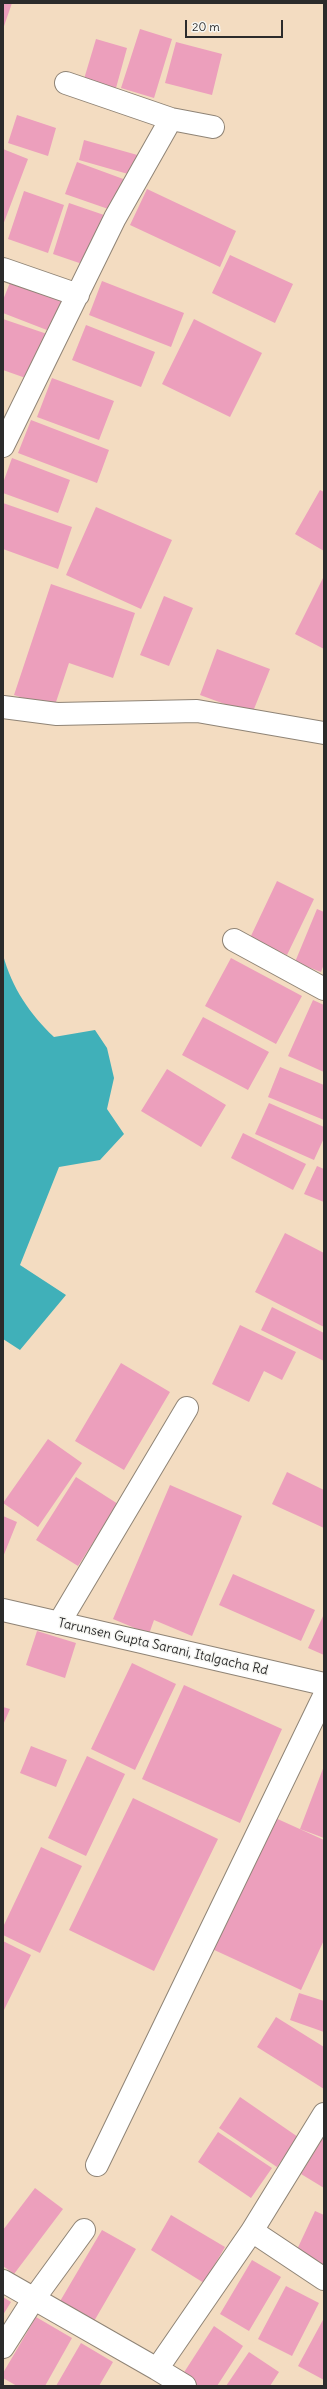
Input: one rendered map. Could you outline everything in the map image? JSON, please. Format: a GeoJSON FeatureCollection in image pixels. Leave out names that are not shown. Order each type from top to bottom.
{"type":"FeatureCollection","features":[{"type":"Feature","properties":{"kind":"street"},"geometry":{"type":"LineString","coordinates":[[66,83],[171,119],[214,127]]}},
{"type":"Feature","properties":{"kind":"street"},"geometry":{"type":"LineString","coordinates":[[3,446],[115,218],[171,119]]}},
{"type":"Feature","properties":{"kind":"street"},"geometry":{"type":"LineString","coordinates":[[3,269],[78,295]]}},
{"type":"Feature","properties":{"kind":"street"},"geometry":{"type":"LineString","coordinates":[[3,707],[57,714],[198,711],[324,733]]}},
{"type":"Feature","properties":{"kind":"street"},"geometry":{"type":"LineString","coordinates":[[234,940],[324,989]]}},
{"type":"Feature","properties":{"kind":"street"},"geometry":{"type":"LineString","coordinates":[[59,1623],[186,1408]]}},
{"type":"Feature","properties":{"kind":"street","name":"Tarunsen Gupta Sarani, Italgacha Rd"},"geometry":{"type":"LineString","coordinates":[[3,1610],[324,1684]]}},
{"type":"Feature","properties":{"kind":"street"},"geometry":{"type":"LineString","coordinates":[[97,2165],[324,1696]]}},
{"type":"Feature","properties":{"kind":"street"},"geometry":{"type":"LineString","coordinates":[[157,2369],[252,2231],[324,2114]]}},
{"type":"Feature","properties":{"kind":"street"},"geometry":{"type":"LineString","coordinates":[[3,2347],[33,2300],[84,2230]]}},
{"type":"Feature","properties":{"kind":"street"},"geometry":{"type":"LineString","coordinates":[[252,2231],[324,2279]]}},
{"type":"Feature","properties":{"kind":"street"},"geometry":{"type":"LineString","coordinates":[[3,2281],[33,2300],[185,2386]]}},
{"type":"Feature","properties":{"kind":"water"},"geometry":{"type":"Polygon","coordinates":[[[3,955],[11,978],[23,1000],[37,1019],[54,1037],[95,1030],[107,1048],[114,1078],[107,1109],[124,1134],[100,1160],[59,1167],[20,1265],[66,1295],[20,1350],[3,1339],[3,955]]]}},
{"type":"Feature","properties":{"kind":"building"},"geometry":{"type":"Polygon","coordinates":[[[3,3],[12,3],[3,29],[3,3]]]}},
{"type":"Feature","properties":{"kind":"building"},"geometry":{"type":"Polygon","coordinates":[[[140,29],[172,39],[154,98],[121,88],[140,29]]]}},
{"type":"Feature","properties":{"kind":"building"},"geometry":{"type":"Polygon","coordinates":[[[96,39],[127,48],[116,88],[84,79],[96,39]]]}},
{"type":"Feature","properties":{"kind":"building"},"geometry":{"type":"Polygon","coordinates":[[[176,42],[222,54],[212,95],[165,83],[176,42]]]}},
{"type":"Feature","properties":{"kind":"building"},"geometry":{"type":"Polygon","coordinates":[[[17,115],[56,128],[48,156],[8,143],[17,115]]]}},
{"type":"Feature","properties":{"kind":"building"},"geometry":{"type":"Polygon","coordinates":[[[84,140],[141,156],[135,176],[79,160],[84,140]]]}},
{"type":"Feature","properties":{"kind":"building"},"geometry":{"type":"Polygon","coordinates":[[[3,149],[28,159],[3,225],[3,149]]]}},
{"type":"Feature","properties":{"kind":"building"},"geometry":{"type":"Polygon","coordinates":[[[77,162],[126,180],[114,211],[65,194],[77,162]]]}},
{"type":"Feature","properties":{"kind":"building"},"geometry":{"type":"Polygon","coordinates":[[[147,189],[236,231],[220,267],[130,225],[147,189]]]}},
{"type":"Feature","properties":{"kind":"building"},"geometry":{"type":"Polygon","coordinates":[[[24,191],[64,205],[48,253],[8,239],[24,191]]]}},
{"type":"Feature","properties":{"kind":"building"},"geometry":{"type":"Polygon","coordinates":[[[69,203],[107,216],[91,267],[53,254],[69,203]]]}},
{"type":"Feature","properties":{"kind":"building"},"geometry":{"type":"Polygon","coordinates":[[[230,255],[293,284],[275,323],[212,293],[230,255]]]}},
{"type":"Feature","properties":{"kind":"building"},"geometry":{"type":"Polygon","coordinates":[[[11,280],[64,299],[52,332],[3,313],[3,300],[11,280]]]}},
{"type":"Feature","properties":{"kind":"building"},"geometry":{"type":"Polygon","coordinates":[[[102,281],[184,313],[171,347],[89,315],[102,281]]]}},
{"type":"Feature","properties":{"kind":"building"},"geometry":{"type":"Polygon","coordinates":[[[3,319],[50,335],[34,381],[3,370],[3,319]]]}},
{"type":"Feature","properties":{"kind":"building"},"geometry":{"type":"Polygon","coordinates":[[[194,319],[262,353],[230,417],[162,384],[194,319]]]}},
{"type":"Feature","properties":{"kind":"building"},"geometry":{"type":"Polygon","coordinates":[[[86,325],[155,352],[141,387],[72,360],[86,325]]]}},
{"type":"Feature","properties":{"kind":"building"},"geometry":{"type":"Polygon","coordinates":[[[52,378],[114,401],[99,440],[37,417],[52,378]]]}},
{"type":"Feature","properties":{"kind":"building"},"geometry":{"type":"Polygon","coordinates":[[[31,420],[109,450],[97,483],[18,453],[31,420]]]}},
{"type":"Feature","properties":{"kind":"building"},"geometry":{"type":"Polygon","coordinates":[[[12,458],[70,480],[58,513],[3,493],[3,483],[12,458]]]}},
{"type":"Feature","properties":{"kind":"building"},"geometry":{"type":"Polygon","coordinates":[[[320,490],[324,492],[324,551],[295,534],[320,490]]]}},
{"type":"Feature","properties":{"kind":"building"},"geometry":{"type":"Polygon","coordinates":[[[3,503],[72,527],[58,569],[3,549],[3,503]]]}},
{"type":"Feature","properties":{"kind":"building"},"geometry":{"type":"Polygon","coordinates":[[[96,507],[172,540],[141,609],[66,575],[96,507]]]}},
{"type":"Feature","properties":{"kind":"building"},"geometry":{"type":"Polygon","coordinates":[[[324,576],[324,649],[295,634],[324,576]]]}},
{"type":"Feature","properties":{"kind":"building"},"geometry":{"type":"Polygon","coordinates":[[[51,584],[135,613],[113,678],[69,663],[54,708],[14,695],[51,584]]]}},
{"type":"Feature","properties":{"kind":"building"},"geometry":{"type":"Polygon","coordinates":[[[164,596],[193,608],[169,666],[140,655],[164,596]]]}},
{"type":"Feature","properties":{"kind":"building"},"geometry":{"type":"Polygon","coordinates":[[[217,649],[270,669],[252,714],[200,695],[217,649]]]}},
{"type":"Feature","properties":{"kind":"building"},"geometry":{"type":"Polygon","coordinates":[[[277,881],[314,899],[287,955],[250,938],[277,881]]]}},
{"type":"Feature","properties":{"kind":"building"},"geometry":{"type":"Polygon","coordinates":[[[317,909],[324,912],[324,964],[321,972],[295,962],[317,909]]]}},
{"type":"Feature","properties":{"kind":"building"},"geometry":{"type":"Polygon","coordinates":[[[231,958],[302,996],[276,1044],[205,1006],[231,958]]]}},
{"type":"Feature","properties":{"kind":"building"},"geometry":{"type":"Polygon","coordinates":[[[313,1000],[324,1005],[324,1072],[288,1056],[313,1000]]]}},
{"type":"Feature","properties":{"kind":"building"},"geometry":{"type":"Polygon","coordinates":[[[203,1017],[269,1052],[248,1090],[182,1055],[203,1017]]]}},
{"type":"Feature","properties":{"kind":"building"},"geometry":{"type":"Polygon","coordinates":[[[280,1067],[324,1085],[324,1120],[268,1097],[280,1067]]]}},
{"type":"Feature","properties":{"kind":"building"},"geometry":{"type":"Polygon","coordinates":[[[167,1069],[226,1105],[201,1147],[141,1111],[167,1069]]]}},
{"type":"Feature","properties":{"kind":"building"},"geometry":{"type":"Polygon","coordinates":[[[269,1103],[324,1127],[324,1138],[314,1160],[255,1134],[269,1103]]]}},
{"type":"Feature","properties":{"kind":"building"},"geometry":{"type":"Polygon","coordinates":[[[243,1133],[306,1164],[293,1190],[231,1158],[243,1133]]]}},
{"type":"Feature","properties":{"kind":"building"},"geometry":{"type":"Polygon","coordinates":[[[317,1166],[324,1169],[324,1202],[304,1194],[317,1166]]]}},
{"type":"Feature","properties":{"kind":"building"},"geometry":{"type":"Polygon","coordinates":[[[285,1233],[324,1253],[324,1327],[255,1292],[285,1233]]]}},
{"type":"Feature","properties":{"kind":"building"},"geometry":{"type":"Polygon","coordinates":[[[272,1307],[324,1333],[324,1361],[261,1330],[272,1307]]]}},
{"type":"Feature","properties":{"kind":"building"},"geometry":{"type":"Polygon","coordinates":[[[240,1325],[296,1352],[282,1380],[264,1371],[249,1402],[212,1384],[240,1325]]]}},
{"type":"Feature","properties":{"kind":"building"},"geometry":{"type":"Polygon","coordinates":[[[121,1363],[170,1392],[124,1470],[75,1441],[121,1363]]]}},
{"type":"Feature","properties":{"kind":"building"},"geometry":{"type":"Polygon","coordinates":[[[48,1439],[82,1463],[38,1527],[3,1503],[48,1439]]]}},
{"type":"Feature","properties":{"kind":"building"},"geometry":{"type":"Polygon","coordinates":[[[287,1472],[324,1490],[324,1528],[272,1504],[287,1472]]]}},
{"type":"Feature","properties":{"kind":"building"},"geometry":{"type":"Polygon","coordinates":[[[76,1477],[118,1504],[78,1566],[36,1540],[76,1477]]]}},
{"type":"Feature","properties":{"kind":"building"},"geometry":{"type":"Polygon","coordinates":[[[170,1485],[242,1516],[192,1636],[154,1620],[149,1634],[113,1619],[170,1485]]]}},
{"type":"Feature","properties":{"kind":"building"},"geometry":{"type":"Polygon","coordinates":[[[3,1516],[17,1522],[3,1557],[3,1516]]]}},
{"type":"Feature","properties":{"kind":"building"},"geometry":{"type":"Polygon","coordinates":[[[233,1574],[315,1610],[301,1641],[219,1605],[233,1574]]]}},
{"type":"Feature","properties":{"kind":"building"},"geometry":{"type":"Polygon","coordinates":[[[324,1614],[324,1655],[308,1648],[324,1614]]]}},
{"type":"Feature","properties":{"kind":"building"},"geometry":{"type":"Polygon","coordinates":[[[37,1631],[76,1643],[65,1678],[26,1665],[37,1631]]]}},
{"type":"Feature","properties":{"kind":"building"},"geometry":{"type":"Polygon","coordinates":[[[132,1663],[176,1684],[135,1770],[91,1749],[132,1663]]]}},
{"type":"Feature","properties":{"kind":"building"},"geometry":{"type":"Polygon","coordinates":[[[184,1685],[282,1729],[240,1823],[142,1779],[184,1685]]]}},
{"type":"Feature","properties":{"kind":"building"},"geometry":{"type":"Polygon","coordinates":[[[3,1707],[10,1709],[3,1725],[3,1707]]]}},
{"type":"Feature","properties":{"kind":"building"},"geometry":{"type":"Polygon","coordinates":[[[31,1746],[67,1760],[56,1787],[20,1773],[31,1746]]]}},
{"type":"Feature","properties":{"kind":"building"},"geometry":{"type":"Polygon","coordinates":[[[87,1756],[125,1774],[86,1856],[48,1838],[87,1756]]]}},
{"type":"Feature","properties":{"kind":"building"},"geometry":{"type":"Polygon","coordinates":[[[324,1766],[324,1838],[300,1829],[324,1766]]]}},
{"type":"Feature","properties":{"kind":"building"},"geometry":{"type":"Polygon","coordinates":[[[133,1798],[218,1839],[154,1971],[69,1930],[133,1798]]]}},
{"type":"Feature","properties":{"kind":"building"},"geometry":{"type":"Polygon","coordinates":[[[271,1816],[324,1840],[324,1940],[301,1990],[210,1948],[271,1816]]]}},
{"type":"Feature","properties":{"kind":"building"},"geometry":{"type":"Polygon","coordinates":[[[41,1847],[82,1866],[40,1953],[3,1935],[3,1927],[41,1847]]]}},
{"type":"Feature","properties":{"kind":"building"},"geometry":{"type":"Polygon","coordinates":[[[3,1941],[31,1955],[3,2012],[3,1941]]]}},
{"type":"Feature","properties":{"kind":"building"},"geometry":{"type":"Polygon","coordinates":[[[299,1993],[324,2001],[324,2032],[290,2020],[299,1993]]]}},
{"type":"Feature","properties":{"kind":"building"},"geometry":{"type":"Polygon","coordinates":[[[276,2017],[324,2047],[324,2089],[257,2047],[276,2017]]]}},
{"type":"Feature","properties":{"kind":"building"},"geometry":{"type":"Polygon","coordinates":[[[240,2097],[298,2137],[277,2167],[219,2128],[240,2097]]]}},
{"type":"Feature","properties":{"kind":"building"},"geometry":{"type":"Polygon","coordinates":[[[218,2132],[272,2168],[251,2198],[198,2162],[218,2132]]]}},
{"type":"Feature","properties":{"kind":"building"},"geometry":{"type":"Polygon","coordinates":[[[324,2136],[324,2188],[301,2174],[324,2136]]]}},
{"type":"Feature","properties":{"kind":"building"},"geometry":{"type":"Polygon","coordinates":[[[35,2188],[63,2209],[14,2274],[3,2266],[3,2230],[35,2188]]]}},
{"type":"Feature","properties":{"kind":"building"},"geometry":{"type":"Polygon","coordinates":[[[315,2211],[324,2215],[324,2271],[294,2256],[315,2211]]]}},
{"type":"Feature","properties":{"kind":"building"},"geometry":{"type":"Polygon","coordinates":[[[171,2215],[225,2247],[204,2283],[151,2250],[171,2215]]]}},
{"type":"Feature","properties":{"kind":"building"},"geometry":{"type":"Polygon","coordinates":[[[102,2230],[136,2249],[93,2323],[59,2303],[102,2230]]]}},
{"type":"Feature","properties":{"kind":"building"},"geometry":{"type":"Polygon","coordinates":[[[252,2260],[281,2277],[249,2331],[220,2314],[252,2260]]]}},
{"type":"Feature","properties":{"kind":"building"},"geometry":{"type":"Polygon","coordinates":[[[286,2286],[319,2303],[292,2356],[258,2339],[286,2286]]]}},
{"type":"Feature","properties":{"kind":"building"},"geometry":{"type":"Polygon","coordinates":[[[3,2297],[11,2302],[3,2315],[3,2297]]]}},
{"type":"Feature","properties":{"kind":"building"},"geometry":{"type":"Polygon","coordinates":[[[36,2317],[72,2338],[45,2386],[17,2386],[3,2378],[3,2373],[36,2317]]]}},
{"type":"Feature","properties":{"kind":"building"},"geometry":{"type":"Polygon","coordinates":[[[324,2318],[324,2380],[298,2366],[324,2318]]]}},
{"type":"Feature","properties":{"kind":"building"},"geometry":{"type":"Polygon","coordinates":[[[214,2326],[243,2346],[217,2386],[194,2386],[181,2377],[214,2326]]]}},
{"type":"Feature","properties":{"kind":"building"},"geometry":{"type":"Polygon","coordinates":[[[81,2343],[113,2362],[99,2386],[56,2386],[81,2343]]]}},
{"type":"Feature","properties":{"kind":"building"},"geometry":{"type":"Polygon","coordinates":[[[249,2352],[279,2372],[270,2386],[226,2386],[249,2352]]]}}]}
